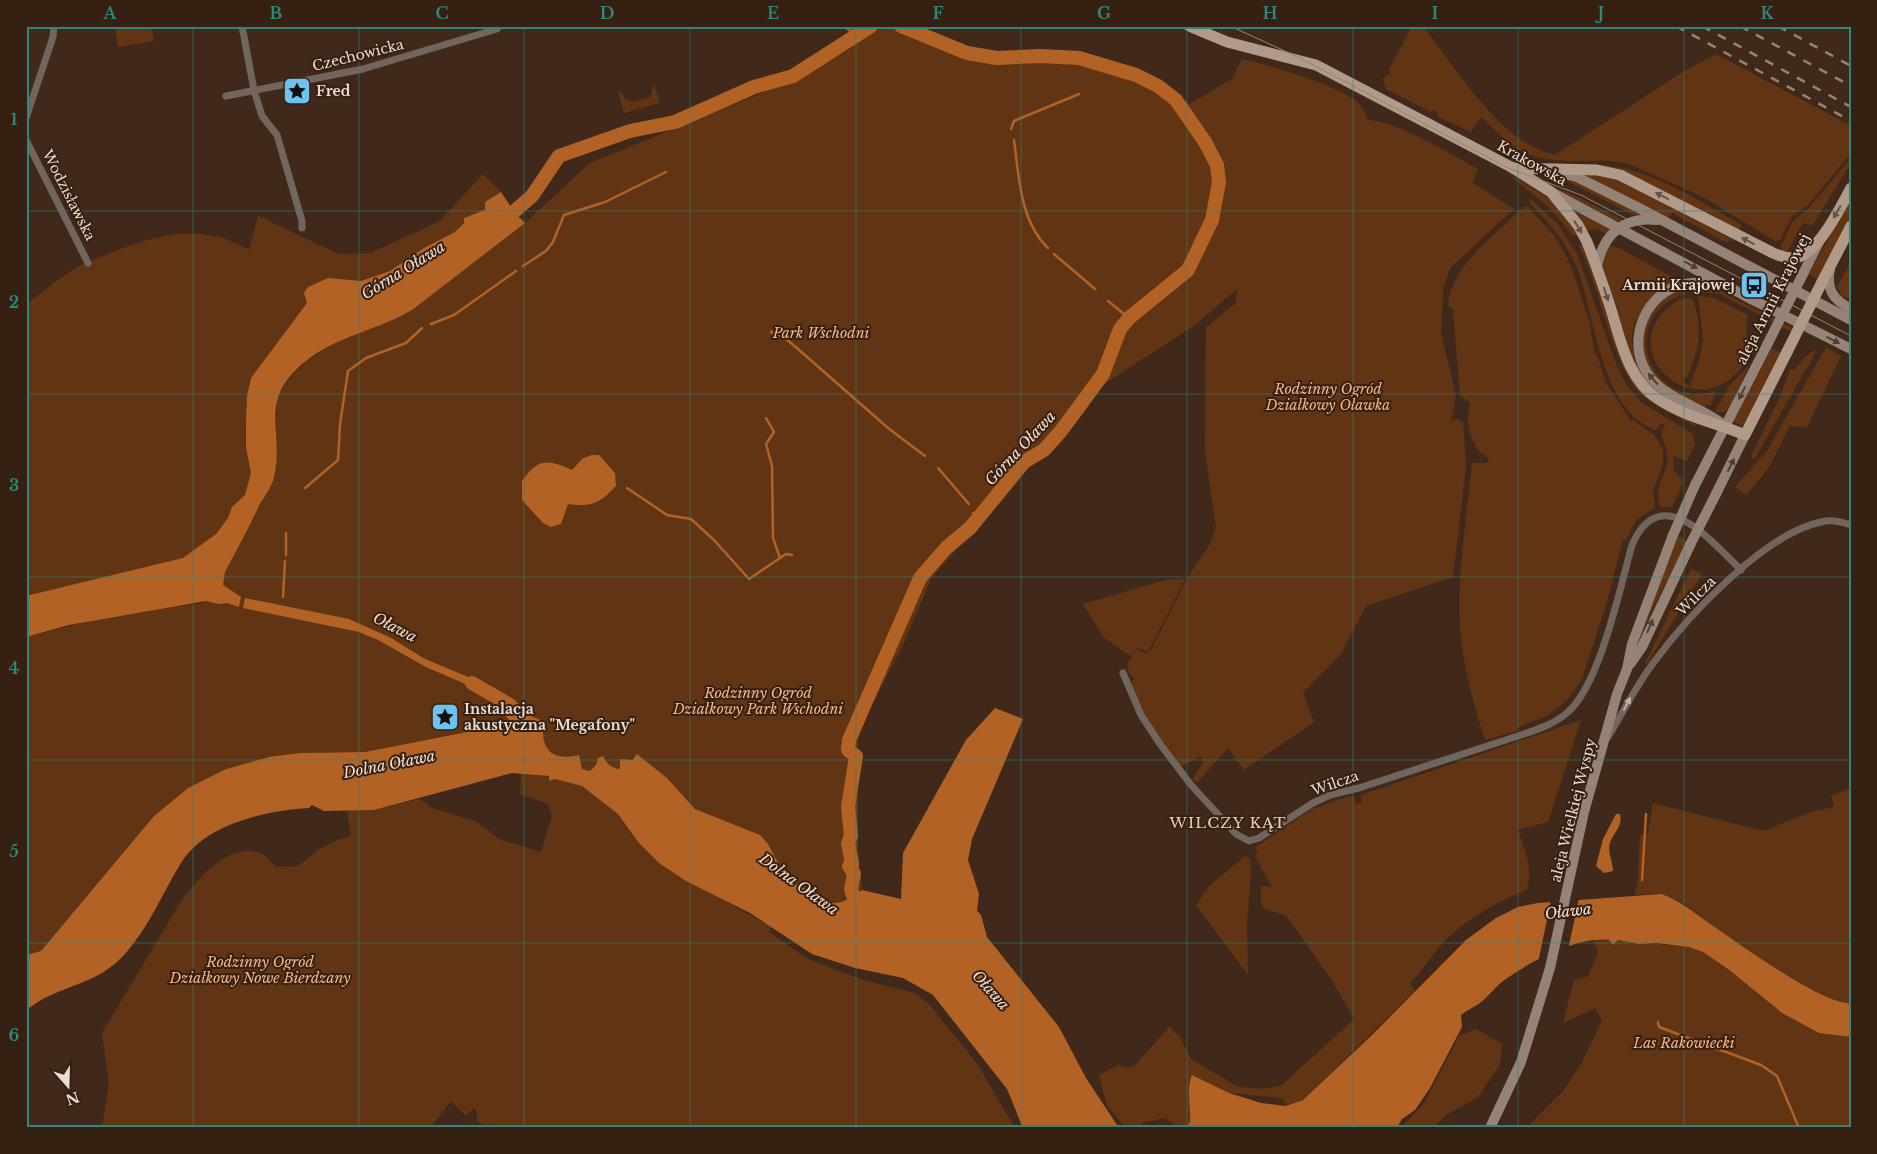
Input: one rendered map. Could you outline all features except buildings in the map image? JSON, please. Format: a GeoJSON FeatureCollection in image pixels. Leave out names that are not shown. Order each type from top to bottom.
{"type":"FeatureCollection","features":[{"type":"Feature","properties":{"kind":"main road","name":"Krakowska"},"geometry":{"type":"LineString","coordinates":[[1189,26],[1227,42],[1316,65],[1513,168],[1551,192],[1851,349]]}},
{"type":"Feature","properties":{"kind":"main road"},"geometry":{"type":"LineString","coordinates":[[1513,168],[1597,170],[1612,173],[1773,253],[1793,258],[1807,252],[1822,237]]}},
{"type":"Feature","properties":{"kind":"main road","name":"Krakowska"},"geometry":{"type":"LineString","coordinates":[[1541,168],[1577,177],[1851,320]]}},
{"type":"Feature","properties":{"kind":"main road","name":"aleja Armii Krajowej"},"geometry":{"type":"LineString","coordinates":[[1725,426],[1822,237],[1851,188]]}},
{"type":"Feature","properties":{"kind":"main road"},"geometry":{"type":"LineString","coordinates":[[1551,192],[1580,228],[1597,267],[1628,361],[1639,381],[1656,398],[1684,413],[1706,422],[1725,426],[1745,435],[1787,352],[1825,284],[1830,267],[1851,226]]}},
{"type":"Feature","properties":{"kind":"main road"},"geometry":{"type":"LineString","coordinates":[[1597,267],[1603,246],[1618,227],[1635,220],[1660,220]]}},
{"type":"Feature","properties":{"kind":"main road"},"geometry":{"type":"LineString","coordinates":[[1725,426],[1710,414],[1666,391],[1655,383],[1643,365],[1638,344],[1639,329],[1647,310],[1668,290],[1689,283],[1727,285]]}},
{"type":"Feature","properties":{"kind":"main road"},"geometry":{"type":"LineString","coordinates":[[1825,284],[1835,300],[1851,309]]}},
{"type":"Feature","properties":{"kind":"main road","name":"aleja Wielkiej Wyspy"},"geometry":{"type":"LineString","coordinates":[[1490,1128],[1520,1062],[1550,968],[1584,812],[1617,694],[1627,669],[1632,644],[1673,535],[1725,426]]}},
{"type":"Feature","properties":{"kind":"main road","name":"aleja Wielkiej Wyspy"},"geometry":{"type":"LineString","coordinates":[[1627,669],[1642,647],[1745,435]]}},
{"type":"Feature","properties":{"kind":"street"},"geometry":{"type":"LineString","coordinates":[[26,118],[53,37],[54,26]]}},
{"type":"Feature","properties":{"kind":"street"},"geometry":{"type":"LineString","coordinates":[[242,26],[254,90],[262,116],[277,135],[302,221],[302,228]]}},
{"type":"Feature","properties":{"kind":"street","name":"Czechowicka"},"geometry":{"type":"LineString","coordinates":[[226,96],[364,69],[496,30],[499,26]]}},
{"type":"Feature","properties":{"kind":"street","name":"Wodzisławska"},"geometry":{"type":"LineString","coordinates":[[26,140],[88,263]]}},
{"type":"Feature","properties":{"kind":"street","name":"Wilcza"},"geometry":{"type":"LineString","coordinates":[[1123,673],[1147,725],[1176,767],[1236,834],[1249,841],[1259,838],[1313,803],[1330,796],[1524,734],[1540,728],[1567,713],[1588,688],[1632,545],[1642,525],[1648,521],[1665,515],[1682,519],[1741,570]]}},
{"type":"Feature","properties":{"kind":"street","name":"Wilcza"},"geometry":{"type":"LineString","coordinates":[[1603,746],[1654,661],[1690,618],[1741,570],[1776,543],[1804,528],[1829,520],[1851,525]]}},
{"type":"Feature","properties":{"kind":"green space"},"geometry":{"type":"Polygon","coordinates":[[[115,26],[151,26],[154,41],[118,47],[115,26]]]}},
{"type":"Feature","properties":{"kind":"green space"},"geometry":{"type":"Polygon","coordinates":[[[1412,26],[1423,26],[1465,82],[1498,120],[1516,136],[1535,148],[1555,155],[1686,70],[1716,54],[1851,126],[1851,153],[1808,205],[1792,216],[1780,240],[1775,241],[1703,197],[1629,164],[1543,159],[1529,155],[1512,145],[1481,117],[1471,132],[1437,116],[1438,113],[1433,110],[1431,112],[1386,89],[1383,79],[1390,73],[1389,69],[1412,26]]]}},
{"type":"Feature","properties":{"kind":"green space","name":"Park Wschodni"},"geometry":{"type":"Polygon","coordinates":[[[892,28],[973,61],[1032,61],[1088,66],[1123,75],[1145,84],[1178,111],[1232,79],[1242,59],[1306,78],[1341,92],[1361,106],[1368,120],[1408,132],[1478,169],[1473,183],[1514,209],[1450,268],[1443,289],[1441,333],[1456,396],[1451,421],[1457,419],[1463,422],[1466,467],[1453,577],[1366,606],[1341,654],[1303,693],[1314,722],[1244,770],[1228,748],[1197,783],[1193,779],[1203,762],[1201,756],[1180,767],[1146,719],[1131,683],[1134,679],[1127,670],[1129,668],[1127,664],[1137,649],[1147,654],[1151,650],[1186,580],[1210,544],[1216,527],[1205,452],[1206,327],[1236,303],[1237,289],[1195,325],[1095,390],[1064,436],[1024,471],[931,579],[903,645],[871,707],[858,740],[858,846],[862,890],[847,897],[842,902],[833,903],[794,883],[783,872],[768,844],[760,835],[695,809],[667,778],[637,754],[621,769],[614,769],[607,763],[596,765],[590,771],[582,769],[579,755],[561,756],[549,750],[544,739],[543,721],[509,723],[365,752],[300,753],[269,757],[226,769],[188,788],[154,816],[41,951],[26,955],[26,637],[90,621],[98,615],[199,604],[221,594],[225,572],[274,478],[277,397],[285,383],[305,362],[520,218],[525,223],[590,163],[781,85],[844,53],[873,30],[892,28]]]}},
{"type":"Feature","properties":{"kind":"green space"},"geometry":{"type":"Polygon","coordinates":[[[654,84],[660,103],[624,113],[618,92],[621,91],[626,100],[633,102],[650,97],[654,84]]]}},
{"type":"Feature","properties":{"kind":"green space"},"geometry":{"type":"Polygon","coordinates":[[[1851,158],[1851,163],[1812,226],[1805,223],[1802,225],[1787,252],[1782,251],[1781,247],[1792,222],[1808,209],[1851,158]]]}},
{"type":"Feature","properties":{"kind":"green space"},"geometry":{"type":"Polygon","coordinates":[[[1598,165],[1635,171],[1654,178],[1672,186],[1741,225],[1738,231],[1598,165]]]}},
{"type":"Feature","properties":{"kind":"green space"},"geometry":{"type":"Polygon","coordinates":[[[1504,171],[1553,201],[1580,235],[1573,236],[1548,206],[1504,171]]]}},
{"type":"Feature","properties":{"kind":"green space"},"geometry":{"type":"Polygon","coordinates":[[[1580,172],[1598,174],[1622,181],[1735,241],[1727,243],[1672,213],[1666,219],[1580,172]]]}},
{"type":"Feature","properties":{"kind":"green space"},"geometry":{"type":"Polygon","coordinates":[[[483,174],[501,192],[512,209],[251,378],[246,408],[247,415],[262,448],[230,543],[26,630],[26,304],[77,267],[144,241],[185,234],[206,235],[227,240],[249,250],[258,216],[339,254],[371,253],[440,221],[483,174]]]}},
{"type":"Feature","properties":{"kind":"green space"},"geometry":{"type":"Polygon","coordinates":[[[1567,178],[1593,188],[1643,215],[1635,216],[1567,181],[1567,178]]]}},
{"type":"Feature","properties":{"kind":"green space"},"geometry":{"type":"Polygon","coordinates":[[[1550,186],[1576,196],[1623,220],[1619,222],[1550,186]]]}},
{"type":"Feature","properties":{"kind":"green space"},"geometry":{"type":"Polygon","coordinates":[[[1851,198],[1851,215],[1818,279],[1809,274],[1851,198]]]}},
{"type":"Feature","properties":{"kind":"green space"},"geometry":{"type":"Polygon","coordinates":[[[1530,199],[1558,224],[1577,254],[1618,369],[1626,384],[1641,402],[1693,434],[1695,444],[1687,461],[1673,456],[1674,471],[1684,481],[1672,507],[1660,507],[1658,497],[1667,458],[1666,448],[1661,435],[1665,425],[1662,423],[1656,430],[1637,420],[1623,403],[1611,382],[1602,358],[1582,283],[1571,254],[1549,223],[1529,202],[1530,199]]]}},
{"type":"Feature","properties":{"kind":"green space"},"geometry":{"type":"Polygon","coordinates":[[[1527,206],[1555,237],[1568,259],[1567,263],[1570,263],[1590,324],[1594,353],[1597,354],[1606,383],[1631,421],[1633,420],[1655,436],[1663,449],[1663,464],[1653,491],[1655,508],[1636,520],[1626,540],[1623,540],[1606,605],[1582,679],[1568,699],[1546,716],[1517,728],[1517,731],[1485,740],[1466,671],[1461,642],[1459,607],[1461,565],[1472,463],[1487,463],[1489,458],[1477,449],[1470,434],[1468,418],[1471,403],[1460,396],[1453,309],[1448,307],[1451,292],[1466,264],[1488,240],[1523,207],[1527,206]]]}},
{"type":"Feature","properties":{"kind":"green space"},"geometry":{"type":"Polygon","coordinates":[[[1569,207],[1610,229],[1606,234],[1596,229],[1585,231],[1569,207]]]}},
{"type":"Feature","properties":{"kind":"green space"},"geometry":{"type":"Polygon","coordinates":[[[1584,243],[1624,363],[1661,407],[1696,425],[1695,427],[1646,399],[1630,379],[1613,344],[1594,282],[1579,246],[1584,243]]]}},
{"type":"Feature","properties":{"kind":"green space"},"geometry":{"type":"Polygon","coordinates":[[[1608,246],[1619,248],[1680,281],[1669,286],[1649,302],[1635,324],[1632,336],[1632,348],[1637,360],[1666,397],[1655,392],[1646,383],[1632,358],[1604,273],[1603,268],[1608,246]]]}},
{"type":"Feature","properties":{"kind":"green space"},"geometry":{"type":"Polygon","coordinates":[[[1851,261],[1851,300],[1842,296],[1837,287],[1851,261]]]}},
{"type":"Feature","properties":{"kind":"green space"},"geometry":{"type":"Polygon","coordinates":[[[1698,286],[1718,290],[1793,328],[1791,332],[1720,294],[1696,291],[1693,288],[1698,286]]]}},
{"type":"Feature","properties":{"kind":"green space"},"geometry":{"type":"Polygon","coordinates":[[[1684,289],[1686,293],[1664,305],[1651,321],[1646,340],[1649,359],[1658,376],[1673,388],[1693,394],[1716,391],[1711,405],[1706,405],[1705,407],[1681,396],[1664,385],[1650,368],[1645,355],[1643,341],[1645,327],[1650,315],[1670,295],[1684,289]]]}},
{"type":"Feature","properties":{"kind":"green space"},"geometry":{"type":"Polygon","coordinates":[[[1698,296],[1714,298],[1748,315],[1746,335],[1752,352],[1733,377],[1712,388],[1690,389],[1672,380],[1658,366],[1651,347],[1654,327],[1668,308],[1679,300],[1692,299],[1696,309],[1699,329],[1697,350],[1686,379],[1682,377],[1683,383],[1690,386],[1700,357],[1703,340],[1698,296]]]}},
{"type":"Feature","properties":{"kind":"green space"},"geometry":{"type":"Polygon","coordinates":[[[1771,348],[1782,353],[1746,422],[1741,426],[1734,419],[1771,348]]]}},
{"type":"Feature","properties":{"kind":"green space"},"geometry":{"type":"Polygon","coordinates":[[[1827,348],[1841,356],[1807,427],[1790,426],[1768,469],[1746,495],[1735,487],[1767,451],[1827,348]]]}},
{"type":"Feature","properties":{"kind":"green space"},"geometry":{"type":"Polygon","coordinates":[[[1817,350],[1755,458],[1752,458],[1751,456],[1780,397],[1790,369],[1794,370],[1801,361],[1817,350]]]}},
{"type":"Feature","properties":{"kind":"green space"},"geometry":{"type":"Polygon","coordinates":[[[1749,366],[1729,408],[1724,412],[1715,412],[1729,386],[1749,366]]]}},
{"type":"Feature","properties":{"kind":"green space"},"geometry":{"type":"Polygon","coordinates":[[[1680,536],[1687,542],[1652,610],[1634,655],[1636,640],[1677,538],[1680,536]]]}},
{"type":"Feature","properties":{"kind":"green space"},"geometry":{"type":"Polygon","coordinates":[[[1691,569],[1702,574],[1647,664],[1645,663],[1691,569]]]}},
{"type":"Feature","properties":{"kind":"green space"},"geometry":{"type":"Polygon","coordinates":[[[1185,579],[1148,652],[1137,648],[1131,656],[1104,638],[1083,604],[1165,580],[1185,579]]]}},
{"type":"Feature","properties":{"kind":"green space"},"geometry":{"type":"Polygon","coordinates":[[[1581,720],[1548,822],[1518,830],[1529,868],[1526,890],[1486,910],[1450,936],[1410,983],[1415,991],[1303,1100],[1286,1106],[1283,1098],[1229,1093],[1192,1075],[1189,1081],[1190,1128],[1178,1128],[1165,1118],[1142,1123],[1141,1128],[1126,1128],[1107,1106],[1099,1075],[1118,1065],[1129,1068],[1136,1064],[1169,1027],[1179,1036],[1191,1059],[1238,1087],[1265,1089],[1282,1085],[1354,1019],[1331,979],[1286,915],[1264,909],[1261,904],[1261,886],[1272,887],[1255,856],[1258,853],[1254,848],[1312,809],[1350,796],[1354,796],[1356,804],[1362,803],[1361,795],[1581,720]]]}},
{"type":"Feature","properties":{"kind":"green space","name":"Rodzinny Ogród Działkowy Nowe Bierdzany"},"geometry":{"type":"Polygon","coordinates":[[[521,772],[566,780],[582,786],[618,814],[639,843],[659,863],[771,927],[769,932],[808,959],[863,980],[915,993],[929,1004],[978,1065],[1015,1128],[497,1128],[494,1124],[483,1125],[477,1121],[477,1111],[474,1108],[466,1116],[451,1101],[430,1128],[102,1128],[109,1082],[102,1033],[183,898],[207,871],[228,856],[250,851],[264,855],[276,867],[298,866],[318,850],[337,840],[351,836],[347,810],[374,810],[420,799],[432,808],[475,821],[501,840],[541,852],[552,816],[548,804],[520,794],[521,772]]]}},
{"type":"Feature","properties":{"kind":"green space"},"geometry":{"type":"Polygon","coordinates":[[[1851,788],[1851,1003],[1839,1001],[1801,984],[1757,956],[1678,900],[1664,895],[1635,894],[1638,881],[1640,835],[1648,833],[1653,803],[1763,831],[1811,812],[1834,807],[1831,796],[1851,788]]]}},
{"type":"Feature","properties":{"kind":"green space"},"geometry":{"type":"Polygon","coordinates":[[[1245,856],[1250,859],[1251,870],[1247,924],[1248,975],[1196,905],[1209,886],[1245,856]]]}},
{"type":"Feature","properties":{"kind":"green space","name":"Las Rakowiecki"},"geometry":{"type":"Polygon","coordinates":[[[1594,940],[1610,940],[1613,945],[1617,940],[1689,947],[1703,952],[1728,969],[1782,1013],[1819,1033],[1851,1037],[1851,1128],[1526,1128],[1564,1090],[1581,1064],[1602,1021],[1595,1008],[1563,1023],[1574,980],[1588,976],[1598,953],[1594,940]]]}},
{"type":"Feature","properties":{"kind":"green space"},"geometry":{"type":"Polygon","coordinates":[[[1476,1029],[1502,1044],[1500,1064],[1478,1097],[1446,1115],[1433,1128],[1401,1128],[1425,1102],[1459,1036],[1476,1029]]]}},
{"type":"Feature","properties":{"kind":"water"},"geometry":{"type":"Polygon","coordinates":[[[501,192],[515,213],[525,223],[412,310],[318,352],[291,376],[281,389],[275,416],[277,444],[274,477],[225,572],[223,585],[241,597],[239,607],[227,603],[219,604],[206,601],[69,625],[26,637],[26,596],[183,558],[216,534],[228,518],[232,507],[245,495],[251,473],[246,447],[246,419],[247,396],[251,378],[307,303],[304,293],[308,287],[328,278],[361,281],[390,271],[424,248],[455,232],[464,223],[464,218],[485,210],[485,202],[501,192]]]}},
{"type":"Feature","properties":{"kind":"water"},"geometry":{"type":"Polygon","coordinates":[[[599,455],[615,473],[616,486],[605,497],[595,503],[583,505],[568,504],[561,524],[551,527],[543,523],[522,500],[522,481],[533,468],[544,463],[556,464],[572,470],[583,458],[599,455]]]}},
{"type":"Feature","properties":{"kind":"water"},"geometry":{"type":"Polygon","coordinates":[[[245,598],[349,619],[391,638],[425,659],[497,689],[484,692],[426,667],[378,640],[359,632],[243,608],[245,598]]]}},
{"type":"Feature","properties":{"kind":"water","name":"Dolna Oława"},"geometry":{"type":"Polygon","coordinates":[[[503,693],[525,708],[528,715],[543,721],[544,739],[549,751],[561,756],[579,755],[582,769],[590,771],[596,765],[598,758],[603,756],[610,765],[620,769],[620,759],[632,760],[637,754],[667,778],[695,809],[760,835],[768,844],[783,872],[794,883],[833,903],[842,902],[862,890],[901,899],[903,853],[966,740],[995,708],[1023,719],[972,839],[968,860],[979,894],[977,911],[981,915],[987,937],[1059,1027],[1086,1078],[1119,1128],[1023,1128],[1007,1089],[933,995],[903,978],[855,968],[812,954],[750,913],[686,881],[659,863],[639,843],[618,814],[582,786],[555,779],[549,781],[549,776],[512,773],[374,810],[324,811],[312,805],[309,808],[257,816],[221,829],[205,838],[191,850],[181,863],[134,944],[116,963],[89,980],[46,997],[26,1010],[26,955],[41,951],[154,816],[188,788],[226,769],[269,757],[300,753],[365,752],[507,724],[510,721],[488,696],[503,693]]]}},
{"type":"Feature","properties":{"kind":"water"},"geometry":{"type":"Polygon","coordinates":[[[1616,814],[1620,814],[1621,818],[1618,829],[1609,846],[1613,871],[1604,873],[1596,866],[1603,839],[1616,814]]]}},
{"type":"Feature","properties":{"kind":"water"},"geometry":{"type":"Polygon","coordinates":[[[1661,894],[1686,907],[1801,984],[1821,995],[1851,1003],[1851,1037],[1819,1033],[1782,1013],[1728,969],[1703,952],[1689,947],[1656,943],[1639,944],[1618,940],[1613,945],[1609,940],[1597,940],[1556,951],[1528,965],[1502,982],[1481,1002],[1461,1015],[1462,1027],[1430,1088],[1415,1110],[1402,1119],[1397,1128],[1190,1128],[1187,1126],[1190,1122],[1189,1091],[1192,1075],[1229,1093],[1261,1103],[1286,1106],[1303,1100],[1372,1035],[1466,940],[1496,918],[1518,907],[1538,903],[1661,894]]]}},
{"type":"Feature","properties":{"kind":"pier"},"geometry":{"type":"Polygon","coordinates":[[[1579,898],[1568,950],[1538,963],[1551,900],[1579,898]]]}},
{"type":"Feature","properties":{"kind":"waterway"},"geometry":{"type":"LineString","coordinates":[[843,26],[857,35]]}},
{"type":"Feature","properties":{"kind":"waterway","name":"Górna Oława"},"geometry":{"type":"LineString","coordinates":[[501,223],[532,196],[559,156],[630,131],[675,122],[754,87],[793,76],[871,26]]}},
{"type":"Feature","properties":{"kind":"waterway","name":"Górna Oława"},"geometry":{"type":"LineString","coordinates":[[858,911],[851,889],[854,874],[849,866],[852,864],[848,843],[851,836],[848,807],[856,756],[848,750],[849,740],[920,578],[946,548],[970,528],[1024,462],[1044,450],[1061,431],[1103,374],[1120,329],[1129,318],[1188,270],[1212,220],[1219,182],[1217,165],[1205,142],[1176,100],[1158,86],[1136,75],[1079,58],[1040,56],[997,58],[967,53],[901,26]]}},
{"type":"Feature","properties":{"kind":"waterway"},"geometry":{"type":"LineString","coordinates":[[1011,129],[1014,121],[1079,94]]}},
{"type":"Feature","properties":{"kind":"waterway"},"geometry":{"type":"LineString","coordinates":[[1014,140],[1022,198],[1026,212],[1039,237],[1048,248]]}},
{"type":"Feature","properties":{"kind":"waterway"},"geometry":{"type":"LineString","coordinates":[[523,266],[546,251],[553,242],[564,215],[605,202],[666,172]]}},
{"type":"Feature","properties":{"kind":"waterway"},"geometry":{"type":"LineString","coordinates":[[1054,254],[1095,289]]}},
{"type":"Feature","properties":{"kind":"waterway"},"geometry":{"type":"LineString","coordinates":[[431,324],[454,315],[516,271]]}},
{"type":"Feature","properties":{"kind":"waterway"},"geometry":{"type":"LineString","coordinates":[[1108,301],[1129,318]]}},
{"type":"Feature","properties":{"kind":"waterway"},"geometry":{"type":"LineString","coordinates":[[305,488],[338,460],[340,424],[348,371],[366,358],[406,343],[422,328]]}},
{"type":"Feature","properties":{"kind":"waterway"},"geometry":{"type":"LineString","coordinates":[[771,332],[786,339],[888,428],[925,456]]}},
{"type":"Feature","properties":{"kind":"waterway"},"geometry":{"type":"LineString","coordinates":[[766,418],[774,432],[766,444],[772,466],[773,538],[780,558]]}},
{"type":"Feature","properties":{"kind":"waterway"},"geometry":{"type":"LineString","coordinates":[[938,468],[969,504]]}},
{"type":"Feature","properties":{"kind":"waterway"},"geometry":{"type":"LineString","coordinates":[[627,488],[667,515],[691,519],[714,540],[749,579],[786,554],[792,555]]}},
{"type":"Feature","properties":{"kind":"waterway","name":"Górna Oława"},"geometry":{"type":"LineString","coordinates":[[973,513],[977,519]]}},
{"type":"Feature","properties":{"kind":"waterway"},"geometry":{"type":"LineString","coordinates":[[286,533],[286,555]]}},
{"type":"Feature","properties":{"kind":"waterway"},"geometry":{"type":"LineString","coordinates":[[283,597],[285,561]]}},
{"type":"Feature","properties":{"kind":"waterway","name":"Oława"},"geometry":{"type":"LineString","coordinates":[[472,683],[510,705]]}},
{"type":"Feature","properties":{"kind":"waterway"},"geometry":{"type":"LineString","coordinates":[[1642,880],[1646,814]]}},
{"type":"Feature","properties":{"kind":"waterway"},"geometry":{"type":"LineString","coordinates":[[1658,1022],[1659,1027],[1761,1065],[1777,1076],[1799,1128]]}},
{"type":"Feature","properties":{"kind":"tram line"},"geometry":{"type":"LineString","coordinates":[[1230,26],[1300,58],[1508,168],[1581,195],[1851,336]]}},
{"type":"Feature","properties":{"kind":"railway"},"geometry":{"type":"LineString","coordinates":[[1676,26],[1851,121]]}},
{"type":"Feature","properties":{"kind":"railway"},"geometry":{"type":"LineString","coordinates":[[1702,26],[1851,107]]}},
{"type":"Feature","properties":{"kind":"railway"},"geometry":{"type":"LineString","coordinates":[[1740,26],[1851,86]]}},
{"type":"Feature","properties":{"kind":"railway"},"geometry":{"type":"LineString","coordinates":[[1778,26],[1851,66]]}},
{"type":"Feature","properties":{"kind":"place","name":"Fred"},"geometry":{"type":"Point","coordinates":[297,91]}},
{"type":"Feature","properties":{"kind":"place","name":"Armii Krajowej"},"geometry":{"type":"Point","coordinates":[1754,285]}},
{"type":"Feature","properties":{"kind":"place","name":"Instalacja akustyczna \"Megafony\""},"geometry":{"type":"Point","coordinates":[445,717]}},
{"type":"Feature","properties":{"kind":"district","name":"WILCZY KĄT"},"geometry":{"type":"Point","coordinates":[1228,822]}},
{"type":"Feature","properties":{"kind":"park label","name":"Rodzinny Ogród Działkowy Oławka"},"geometry":{"type":"Point","coordinates":[1328,398]}},
{"type":"Feature","properties":{"kind":"park label","name":"Rodzinny Ogród Działkowy Park Wschodni"},"geometry":{"type":"Point","coordinates":[758,702]}}]}
